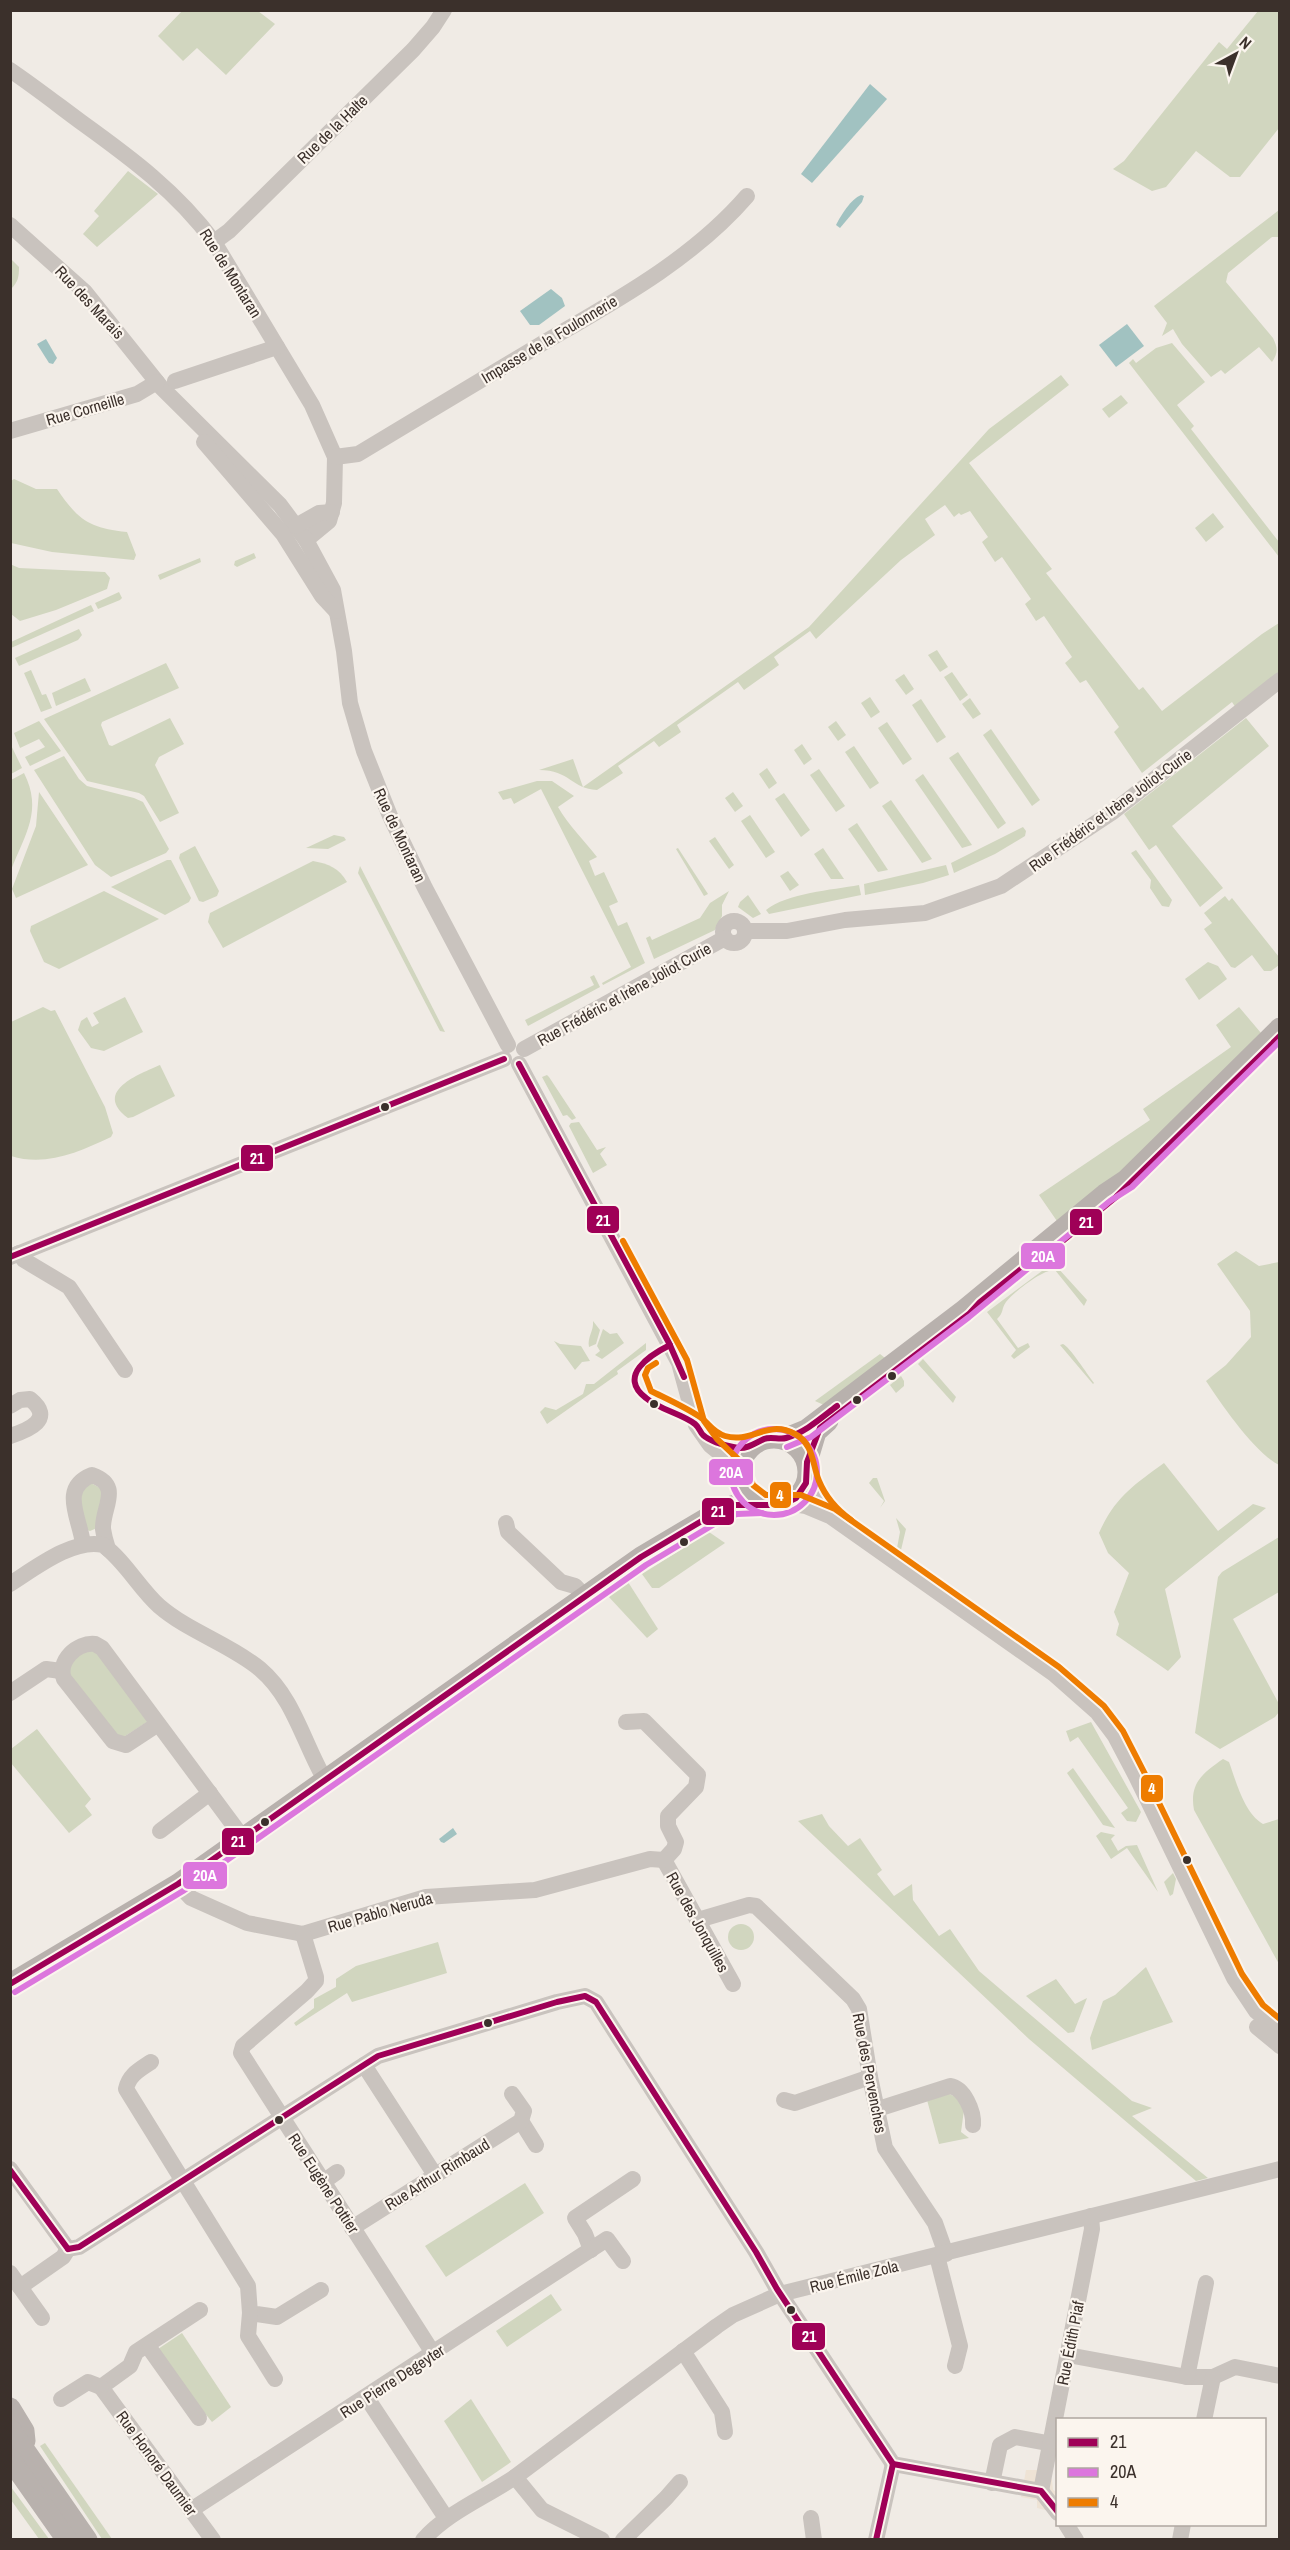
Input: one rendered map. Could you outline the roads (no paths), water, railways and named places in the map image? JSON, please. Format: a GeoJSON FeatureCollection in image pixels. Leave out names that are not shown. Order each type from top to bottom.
{"type":"FeatureCollection","features":[{"type":"Feature","properties":{"kind":"main road"},"geometry":{"type":"LineString","coordinates":[[762,1504],[753,1499],[741,1479],[740,1465],[751,1446],[766,1438],[784,1439],[806,1430],[964,1310],[1126,1179],[1280,1028]]}},
{"type":"Feature","properties":{"kind":"main road"},"geometry":{"type":"LineString","coordinates":[[10,1984],[178,1884],[641,1557],[722,1509],[735,1505],[775,1506],[788,1503],[802,1491],[820,1428],[969,1314],[980,1302],[1035,1258],[1059,1244],[1116,1197],[1280,1036]]}},
{"type":"Feature","properties":{"kind":"main road"},"geometry":{"type":"LineString","coordinates":[[784,1439],[798,1447],[807,1467]]}},
{"type":"Feature","properties":{"kind":"main road"},"geometry":{"type":"LineString","coordinates":[[722,1509],[741,1479]]}},
{"type":"Feature","properties":{"kind":"main road"},"geometry":{"type":"LineString","coordinates":[[10,2408],[24,2431],[18,2455]]}},
{"type":"Feature","properties":{"kind":"main road"},"geometry":{"type":"LineString","coordinates":[[10,2429],[18,2455],[67,2540]]}},
{"type":"Feature","properties":{"kind":"main road"},"geometry":{"type":"LineString","coordinates":[[18,2455],[87,2540]]}},
{"type":"Feature","properties":{"kind":"main road"},"geometry":{"type":"LineString","coordinates":[[10,2472],[62,2540]]}},
{"type":"Feature","properties":{"kind":"street","name":"Rue de la Halte"},"geometry":{"type":"LineString","coordinates":[[214,242],[229,231],[397,65],[433,27],[444,10]]}},
{"type":"Feature","properties":{"kind":"street","name":"Rue de Montaran"},"geometry":{"type":"LineString","coordinates":[[10,70],[157,179],[186,207],[214,242],[312,405],[335,457],[332,512]]}},
{"type":"Feature","properties":{"kind":"street","name":"Impasse de la Foulonnerie"},"geometry":{"type":"LineString","coordinates":[[335,457],[358,454],[655,275],[708,234],[747,196]]}},
{"type":"Feature","properties":{"kind":"street","name":"Rue des Marais"},"geometry":{"type":"LineString","coordinates":[[10,225],[85,292],[273,509]]}},
{"type":"Feature","properties":{"kind":"street","name":"Rue Corneille"},"geometry":{"type":"LineString","coordinates":[[10,430],[137,394],[277,347]]}},
{"type":"Feature","properties":{"kind":"street","name":"Rue de Montaran"},"geometry":{"type":"LineString","coordinates":[[273,509],[296,526],[333,590],[344,651],[350,703],[363,751],[392,821],[680,1363],[691,1412],[704,1436],[741,1479]]}},
{"type":"Feature","properties":{"kind":"street","name":"Rue de Montaran"},"geometry":{"type":"LineString","coordinates":[[273,509],[322,596],[336,611]]}},
{"type":"Feature","properties":{"kind":"street"},"geometry":{"type":"LineString","coordinates":[[296,526],[319,513],[332,512],[326,526],[306,540]]}},
{"type":"Feature","properties":{"kind":"street","name":"Rue Frédéric et Irène Joliot-Curie"},"geometry":{"type":"LineString","coordinates":[[745,931],[787,931],[845,920],[925,913],[1002,886],[1106,817],[1280,680]]}},
{"type":"Feature","properties":{"kind":"street","name":"Rue Frédéric et Irène Joliot Curie"},"geometry":{"type":"LineString","coordinates":[[15,1255],[514,1054],[725,938],[724,928],[731,921],[739,922],[745,931]]}},
{"type":"Feature","properties":{"kind":"street"},"geometry":{"type":"LineString","coordinates":[[15,1255],[69,1287],[125,1370]]}},
{"type":"Feature","properties":{"kind":"street"},"geometry":{"type":"LineString","coordinates":[[10,1406],[20,1400],[30,1399],[35,1403],[40,1416],[35,1425],[10,1436]]}},
{"type":"Feature","properties":{"kind":"street"},"geometry":{"type":"LineString","coordinates":[[704,1436],[727,1446],[740,1448],[751,1446]]}},
{"type":"Feature","properties":{"kind":"street"},"geometry":{"type":"LineString","coordinates":[[807,1467],[811,1485],[831,1516]]}},
{"type":"Feature","properties":{"kind":"street"},"geometry":{"type":"LineString","coordinates":[[83,1544],[72,1497],[78,1483],[92,1475],[101,1478],[107,1485],[109,1494],[103,1528],[108,1549]]}},
{"type":"Feature","properties":{"kind":"street"},"geometry":{"type":"LineString","coordinates":[[788,1503],[806,1506],[831,1516],[1054,1674],[1098,1712],[1115,1736],[1136,1776],[1234,1978],[1256,2012],[1280,2031]]}},
{"type":"Feature","properties":{"kind":"street"},"geometry":{"type":"LineString","coordinates":[[506,1523],[508,1532],[561,1582],[575,1586],[585,1597]]}},
{"type":"Feature","properties":{"kind":"street"},"geometry":{"type":"LineString","coordinates":[[10,1584],[46,1561],[83,1544],[95,1543],[108,1549],[158,1605],[177,1619],[239,1654],[273,1683],[293,1711],[324,1780]]}},
{"type":"Feature","properties":{"kind":"street"},"geometry":{"type":"LineString","coordinates":[[158,1724],[126,1745],[113,1741],[71,1687],[61,1671],[63,1663],[83,1645],[95,1644],[102,1648],[243,1838]]}},
{"type":"Feature","properties":{"kind":"street"},"geometry":{"type":"LineString","coordinates":[[10,1693],[46,1669],[61,1671]]}},
{"type":"Feature","properties":{"kind":"street"},"geometry":{"type":"LineString","coordinates":[[626,1722],[644,1721],[698,1775],[696,1787],[668,1816],[668,1826],[676,1842],[674,1849],[664,1860]]}},
{"type":"Feature","properties":{"kind":"street"},"geometry":{"type":"LineString","coordinates":[[160,1831],[210,1793]]}},
{"type":"Feature","properties":{"kind":"street","name":"Rue Pablo Neruda"},"geometry":{"type":"LineString","coordinates":[[178,1884],[191,1899],[247,1923],[303,1934],[426,1897],[535,1890],[650,1859],[664,1860]]}},
{"type":"Feature","properties":{"kind":"street","name":"Rue des Jonquilles"},"geometry":{"type":"LineString","coordinates":[[664,1860],[733,1984]]}},
{"type":"Feature","properties":{"kind":"street","name":"Rue des Pervenches"},"geometry":{"type":"LineString","coordinates":[[698,1920],[749,1905],[760,1909],[856,2004],[885,2148],[934,2221],[960,2346],[955,2366]]}},
{"type":"Feature","properties":{"kind":"street","name":"Rue Eugène Pottier"},"geometry":{"type":"LineString","coordinates":[[303,1934],[316,1981],[241,2049],[241,2053],[433,2353]]}},
{"type":"Feature","properties":{"kind":"street"},"geometry":{"type":"LineString","coordinates":[[1234,1978],[1239,1995],[1254,2023],[1280,2046]]}},
{"type":"Feature","properties":{"kind":"street"},"geometry":{"type":"LineString","coordinates":[[42,2318],[15,2280],[63,2257],[68,2249],[79,2247],[387,2051],[575,1997],[591,1998],[713,2184],[780,2294],[893,2464],[1041,2491],[1055,2510]]}},
{"type":"Feature","properties":{"kind":"street"},"geometry":{"type":"LineString","coordinates":[[151,2062],[133,2074],[128,2080],[126,2089],[248,2286],[250,2313],[248,2336],[275,2379]]}},
{"type":"Feature","properties":{"kind":"street"},"geometry":{"type":"LineString","coordinates":[[364,2065],[435,2175]]}},
{"type":"Feature","properties":{"kind":"street"},"geometry":{"type":"LineString","coordinates":[[784,2100],[795,2103],[870,2077]]}},
{"type":"Feature","properties":{"kind":"street"},"geometry":{"type":"LineString","coordinates":[[878,2109],[950,2086],[959,2090],[974,2115],[973,2125]]}},
{"type":"Feature","properties":{"kind":"street"},"geometry":{"type":"LineString","coordinates":[[512,2094],[524,2111],[521,2121],[536,2145]]}},
{"type":"Feature","properties":{"kind":"street","name":"Rue Arthur Rimbaud"},"geometry":{"type":"LineString","coordinates":[[352,2228],[521,2121]]}},
{"type":"Feature","properties":{"kind":"street"},"geometry":{"type":"LineString","coordinates":[[10,2169],[68,2249]]}},
{"type":"Feature","properties":{"kind":"street","name":"Rue Émile Zola"},"geometry":{"type":"LineString","coordinates":[[423,2540],[446,2518],[515,2477],[733,2315],[780,2294],[1280,2169]]}},
{"type":"Feature","properties":{"kind":"street"},"geometry":{"type":"LineString","coordinates":[[323,2182],[337,2172]]}},
{"type":"Feature","properties":{"kind":"street"},"geometry":{"type":"LineString","coordinates":[[591,2250],[585,2234],[574,2218],[633,2178]]}},
{"type":"Feature","properties":{"kind":"street","name":"Rue Édith Piaf"},"geometry":{"type":"LineString","coordinates":[[1057,2418],[1092,2229],[1091,2217]]}},
{"type":"Feature","properties":{"kind":"street","name":"Rue Pierre Degeyter"},"geometry":{"type":"LineString","coordinates":[[191,2510],[367,2398],[607,2239],[623,2261]]}},
{"type":"Feature","properties":{"kind":"street"},"geometry":{"type":"LineString","coordinates":[[1187,2377],[1206,2283]]}},
{"type":"Feature","properties":{"kind":"street"},"geometry":{"type":"LineString","coordinates":[[250,2313],[277,2318],[321,2290]]}},
{"type":"Feature","properties":{"kind":"street"},"geometry":{"type":"LineString","coordinates":[[61,2399],[88,2382],[101,2387],[130,2366],[136,2352],[200,2310]]}},
{"type":"Feature","properties":{"kind":"street"},"geometry":{"type":"LineString","coordinates":[[150,2349],[199,2418]]}},
{"type":"Feature","properties":{"kind":"street"},"geometry":{"type":"LineString","coordinates":[[683,2351],[722,2412],[725,2432]]}},
{"type":"Feature","properties":{"kind":"street"},"geometry":{"type":"LineString","coordinates":[[1068,2355],[1187,2377],[1213,2377],[1235,2367],[1280,2376]]}},
{"type":"Feature","properties":{"kind":"street"},"geometry":{"type":"LineString","coordinates":[[1204,2418],[1213,2377]]}},
{"type":"Feature","properties":{"kind":"street","name":"Rue Honoré Daumier"},"geometry":{"type":"LineString","coordinates":[[101,2387],[213,2540]]}},
{"type":"Feature","properties":{"kind":"street"},"geometry":{"type":"LineString","coordinates":[[367,2398],[446,2518]]}},
{"type":"Feature","properties":{"kind":"street","name":"Rue Édith Piaf"},"geometry":{"type":"LineString","coordinates":[[1041,2491],[1056,2426]]}},
{"type":"Feature","properties":{"kind":"street"},"geometry":{"type":"LineString","coordinates":[[992,2483],[1000,2445],[1015,2437],[1053,2444]]}},
{"type":"Feature","properties":{"kind":"street"},"geometry":{"type":"LineString","coordinates":[[876,2540],[893,2464]]}},
{"type":"Feature","properties":{"kind":"street"},"geometry":{"type":"LineString","coordinates":[[515,2477],[542,2510],[602,2540]]}},
{"type":"Feature","properties":{"kind":"street"},"geometry":{"type":"LineString","coordinates":[[623,2540],[680,2482]]}},
{"type":"Feature","properties":{"kind":"street"},"geometry":{"type":"LineString","coordinates":[[811,2518],[814,2540]]}},
{"type":"Feature","properties":{"kind":"street"},"geometry":{"type":"LineString","coordinates":[[1067,2526],[1076,2540]]}},
{"type":"Feature","properties":{"kind":"water"},"geometry":{"type":"Polygon","coordinates":[[[870,84],[887,99],[812,183],[801,174],[870,84]]]}},
{"type":"Feature","properties":{"kind":"water"},"geometry":{"type":"Polygon","coordinates":[[[861,195],[864,196],[862,202],[840,228],[836,225],[841,217],[850,204],[861,195]]]}},
{"type":"Feature","properties":{"kind":"water"},"geometry":{"type":"Polygon","coordinates":[[[551,289],[562,298],[565,306],[539,325],[530,325],[520,311],[551,289]]]}},
{"type":"Feature","properties":{"kind":"water"},"geometry":{"type":"Polygon","coordinates":[[[1127,324],[1144,346],[1116,367],[1099,345],[1127,324]]]}},
{"type":"Feature","properties":{"kind":"water"},"geometry":{"type":"Polygon","coordinates":[[[46,339],[57,358],[53,364],[49,363],[37,344],[46,339]]]}},
{"type":"Feature","properties":{"kind":"water"},"geometry":{"type":"Polygon","coordinates":[[[453,1828],[457,1834],[444,1843],[441,1842],[439,1839],[453,1828]]]}}]}
